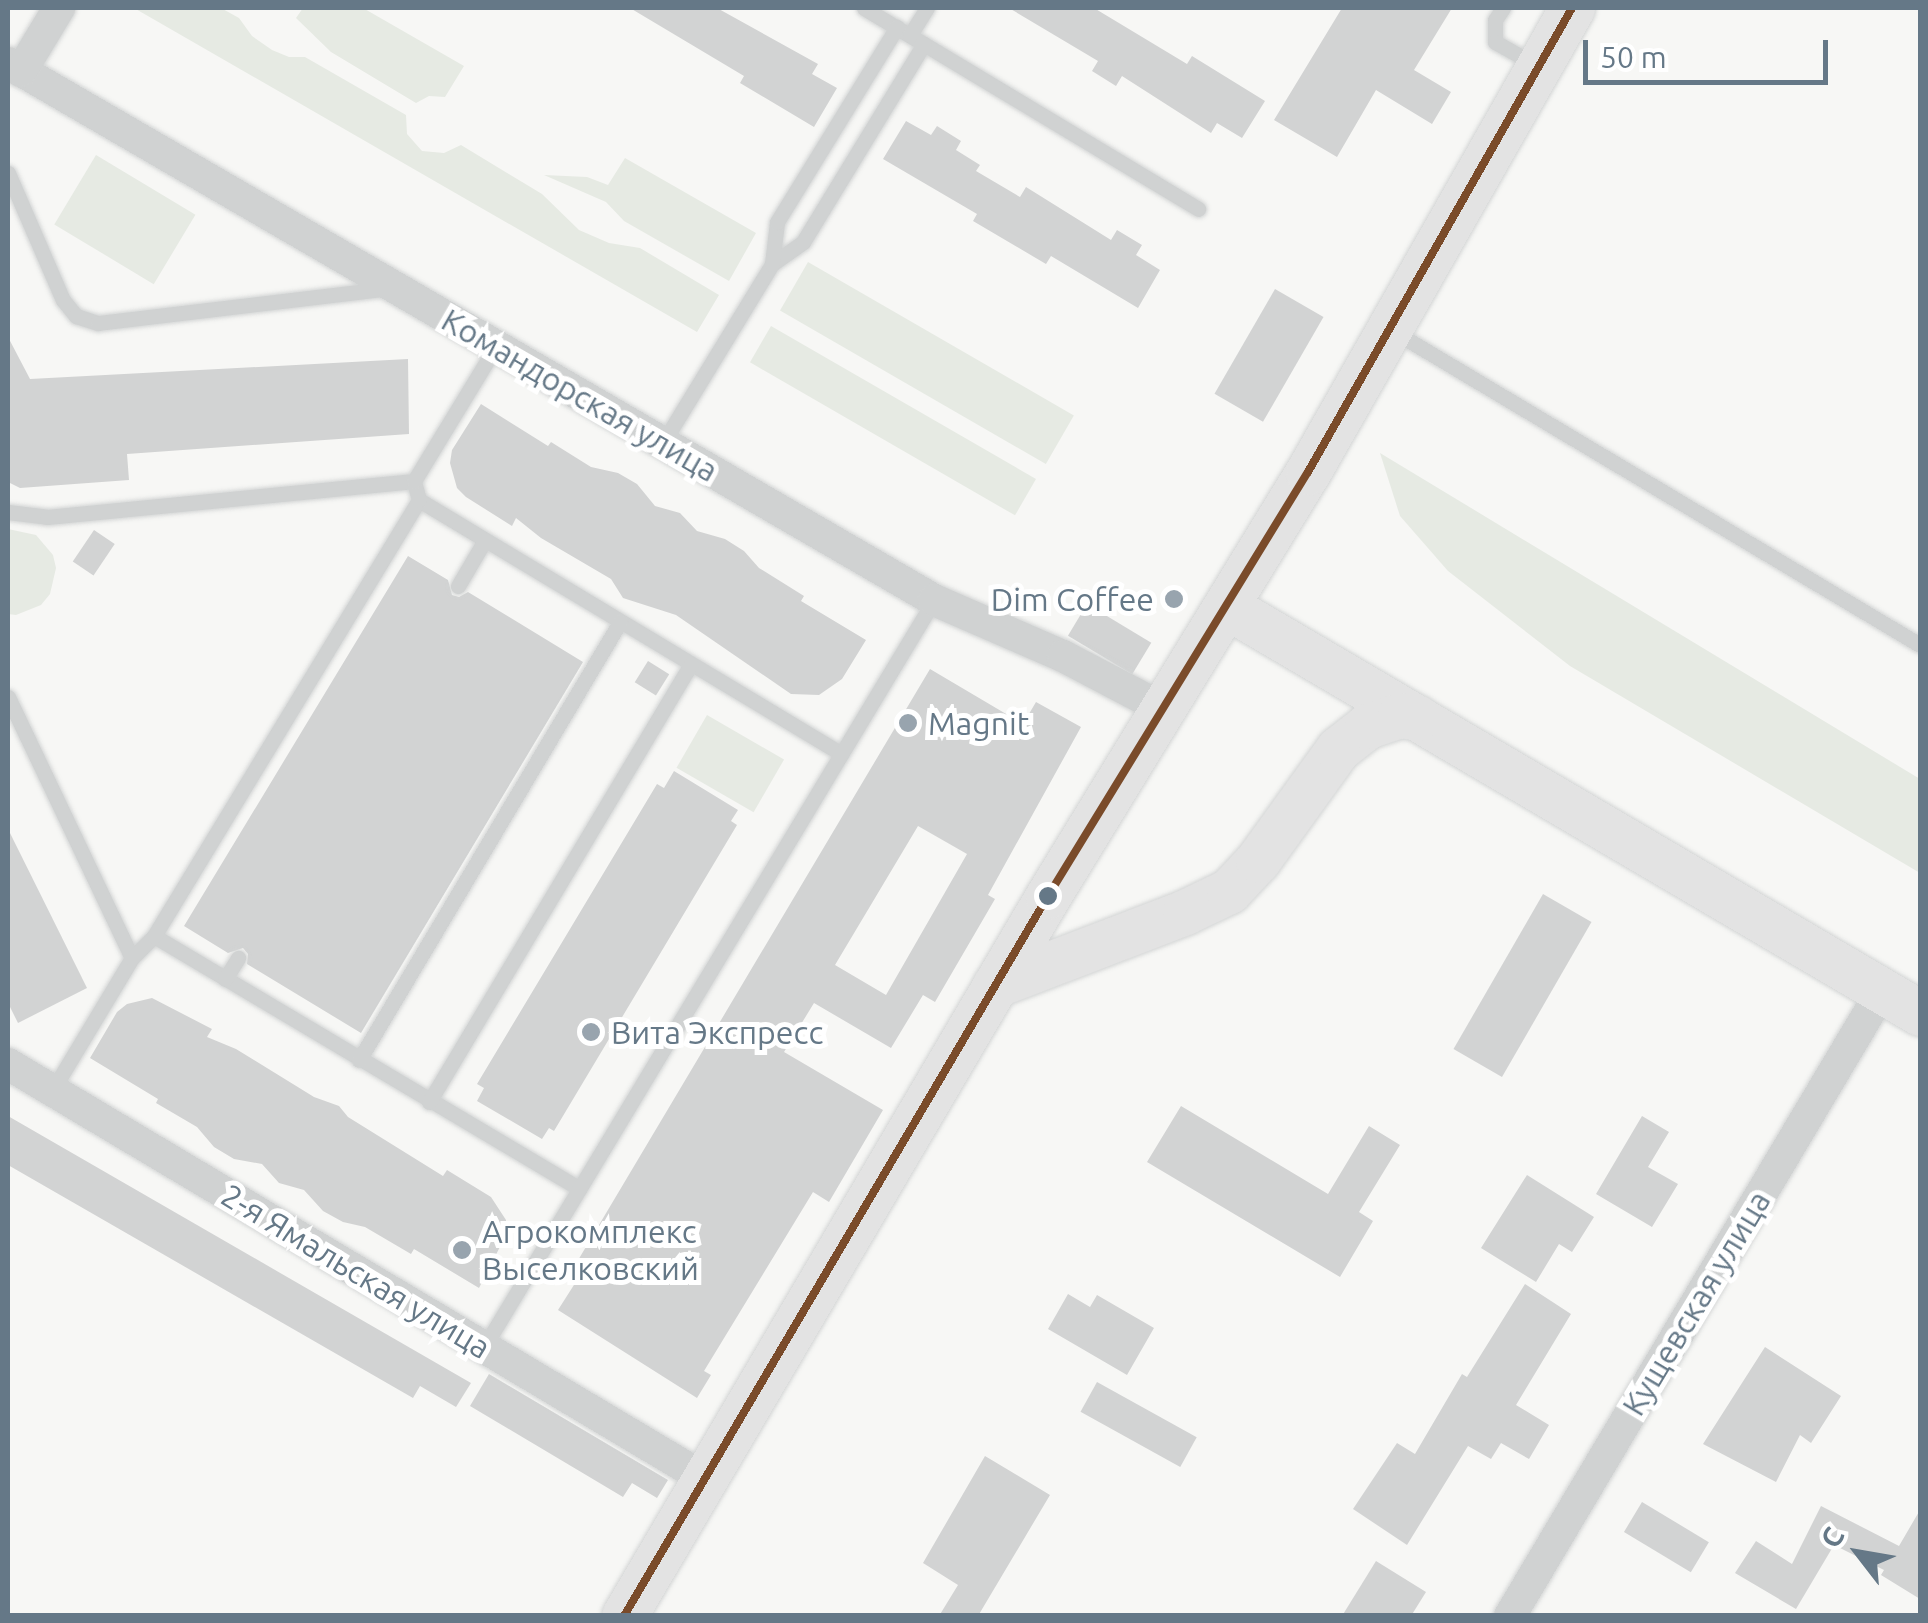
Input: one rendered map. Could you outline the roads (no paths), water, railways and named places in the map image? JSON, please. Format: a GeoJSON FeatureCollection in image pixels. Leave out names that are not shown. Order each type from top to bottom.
{"type":"FeatureCollection","features":[{"type":"Feature","properties":{"kind":"main road"},"geometry":{"type":"LineString","coordinates":[[624,1616],[995,985],[1226,606],[1572,8]]}},
{"type":"Feature","properties":{"kind":"main road"},"geometry":{"type":"LineString","coordinates":[[1226,606],[1920,1013]]}},
{"type":"Feature","properties":{"kind":"main road"},"geometry":{"type":"LineString","coordinates":[[995,985],[1229,890],[1258,860],[1338,749],[1367,726],[1400,714],[1418,718]]}},
{"type":"Feature","properties":{"kind":"street"},"geometry":{"type":"LineString","coordinates":[[14,67],[58,8]]}},
{"type":"Feature","properties":{"kind":"street","name":"Командорская улица"},"geometry":{"type":"LineString","coordinates":[[14,67],[934,600],[1062,656],[1162,708]]}},
{"type":"Feature","properties":{"kind":"street","name":"Кущевская улица"},"geometry":{"type":"LineString","coordinates":[[1510,1616],[1882,991]]}},
{"type":"Feature","properties":{"kind":"street","name":"2-я Ямальская улица"},"geometry":{"type":"LineString","coordinates":[[8,1064],[704,1478]]}},
{"type":"Feature","properties":{"kind":"lane"},"geometry":{"type":"LineString","coordinates":[[864,8],[1198,208]]}},
{"type":"Feature","properties":{"kind":"lane"},"geometry":{"type":"LineString","coordinates":[[772,264],[778,222],[927,8]]}},
{"type":"Feature","properties":{"kind":"lane"},"geometry":{"type":"LineString","coordinates":[[1502,8],[1495,20],[1495,42],[1538,67]]}},
{"type":"Feature","properties":{"kind":"lane"},"geometry":{"type":"LineString","coordinates":[[664,441],[772,264],[803,242],[910,35]]}},
{"type":"Feature","properties":{"kind":"lane"},"geometry":{"type":"LineString","coordinates":[[8,173],[63,300],[76,316],[98,323],[391,288]]}},
{"type":"Feature","properties":{"kind":"lane"},"geometry":{"type":"LineString","coordinates":[[1389,329],[1920,645]]}},
{"type":"Feature","properties":{"kind":"lane"},"geometry":{"type":"LineString","coordinates":[[52,1091],[132,958],[154,936],[418,500],[414,481],[496,346]]}},
{"type":"Feature","properties":{"kind":"lane"},"geometry":{"type":"LineString","coordinates":[[8,512],[46,517],[414,481]]}},
{"type":"Feature","properties":{"kind":"lane"},"geometry":{"type":"LineString","coordinates":[[418,500],[841,754]]}},
{"type":"Feature","properties":{"kind":"lane"},"geometry":{"type":"LineString","coordinates":[[458,586],[485,540]]}},
{"type":"Feature","properties":{"kind":"lane"},"geometry":{"type":"LineString","coordinates":[[484,1348],[934,600]]}},
{"type":"Feature","properties":{"kind":"lane"},"geometry":{"type":"LineString","coordinates":[[360,1060],[620,622]]}},
{"type":"Feature","properties":{"kind":"lane"},"geometry":{"type":"LineString","coordinates":[[429,1102],[692,664]]}},
{"type":"Feature","properties":{"kind":"lane"},"geometry":{"type":"LineString","coordinates":[[8,697],[132,958]]}},
{"type":"Feature","properties":{"kind":"lane"},"geometry":{"type":"LineString","coordinates":[[154,936],[580,1188]]}},
{"type":"Feature","properties":{"kind":"lane"},"geometry":{"type":"LineString","coordinates":[[225,979],[238,958]]}},
{"type":"Feature","properties":{"kind":"place","name":"Dim Coffee"},"geometry":{"type":"Point","coordinates":[1174,599]}},
{"type":"Feature","properties":{"kind":"place","name":"Magnit"},"geometry":{"type":"Point","coordinates":[908,723]}},
{"type":"Feature","properties":{"kind":"place","name":"Вита Экспресс"},"geometry":{"type":"Point","coordinates":[591,1032]}},
{"type":"Feature","properties":{"kind":"place","name":"Агрокомплекс Выселковский"},"geometry":{"type":"Point","coordinates":[462,1250]}}]}
